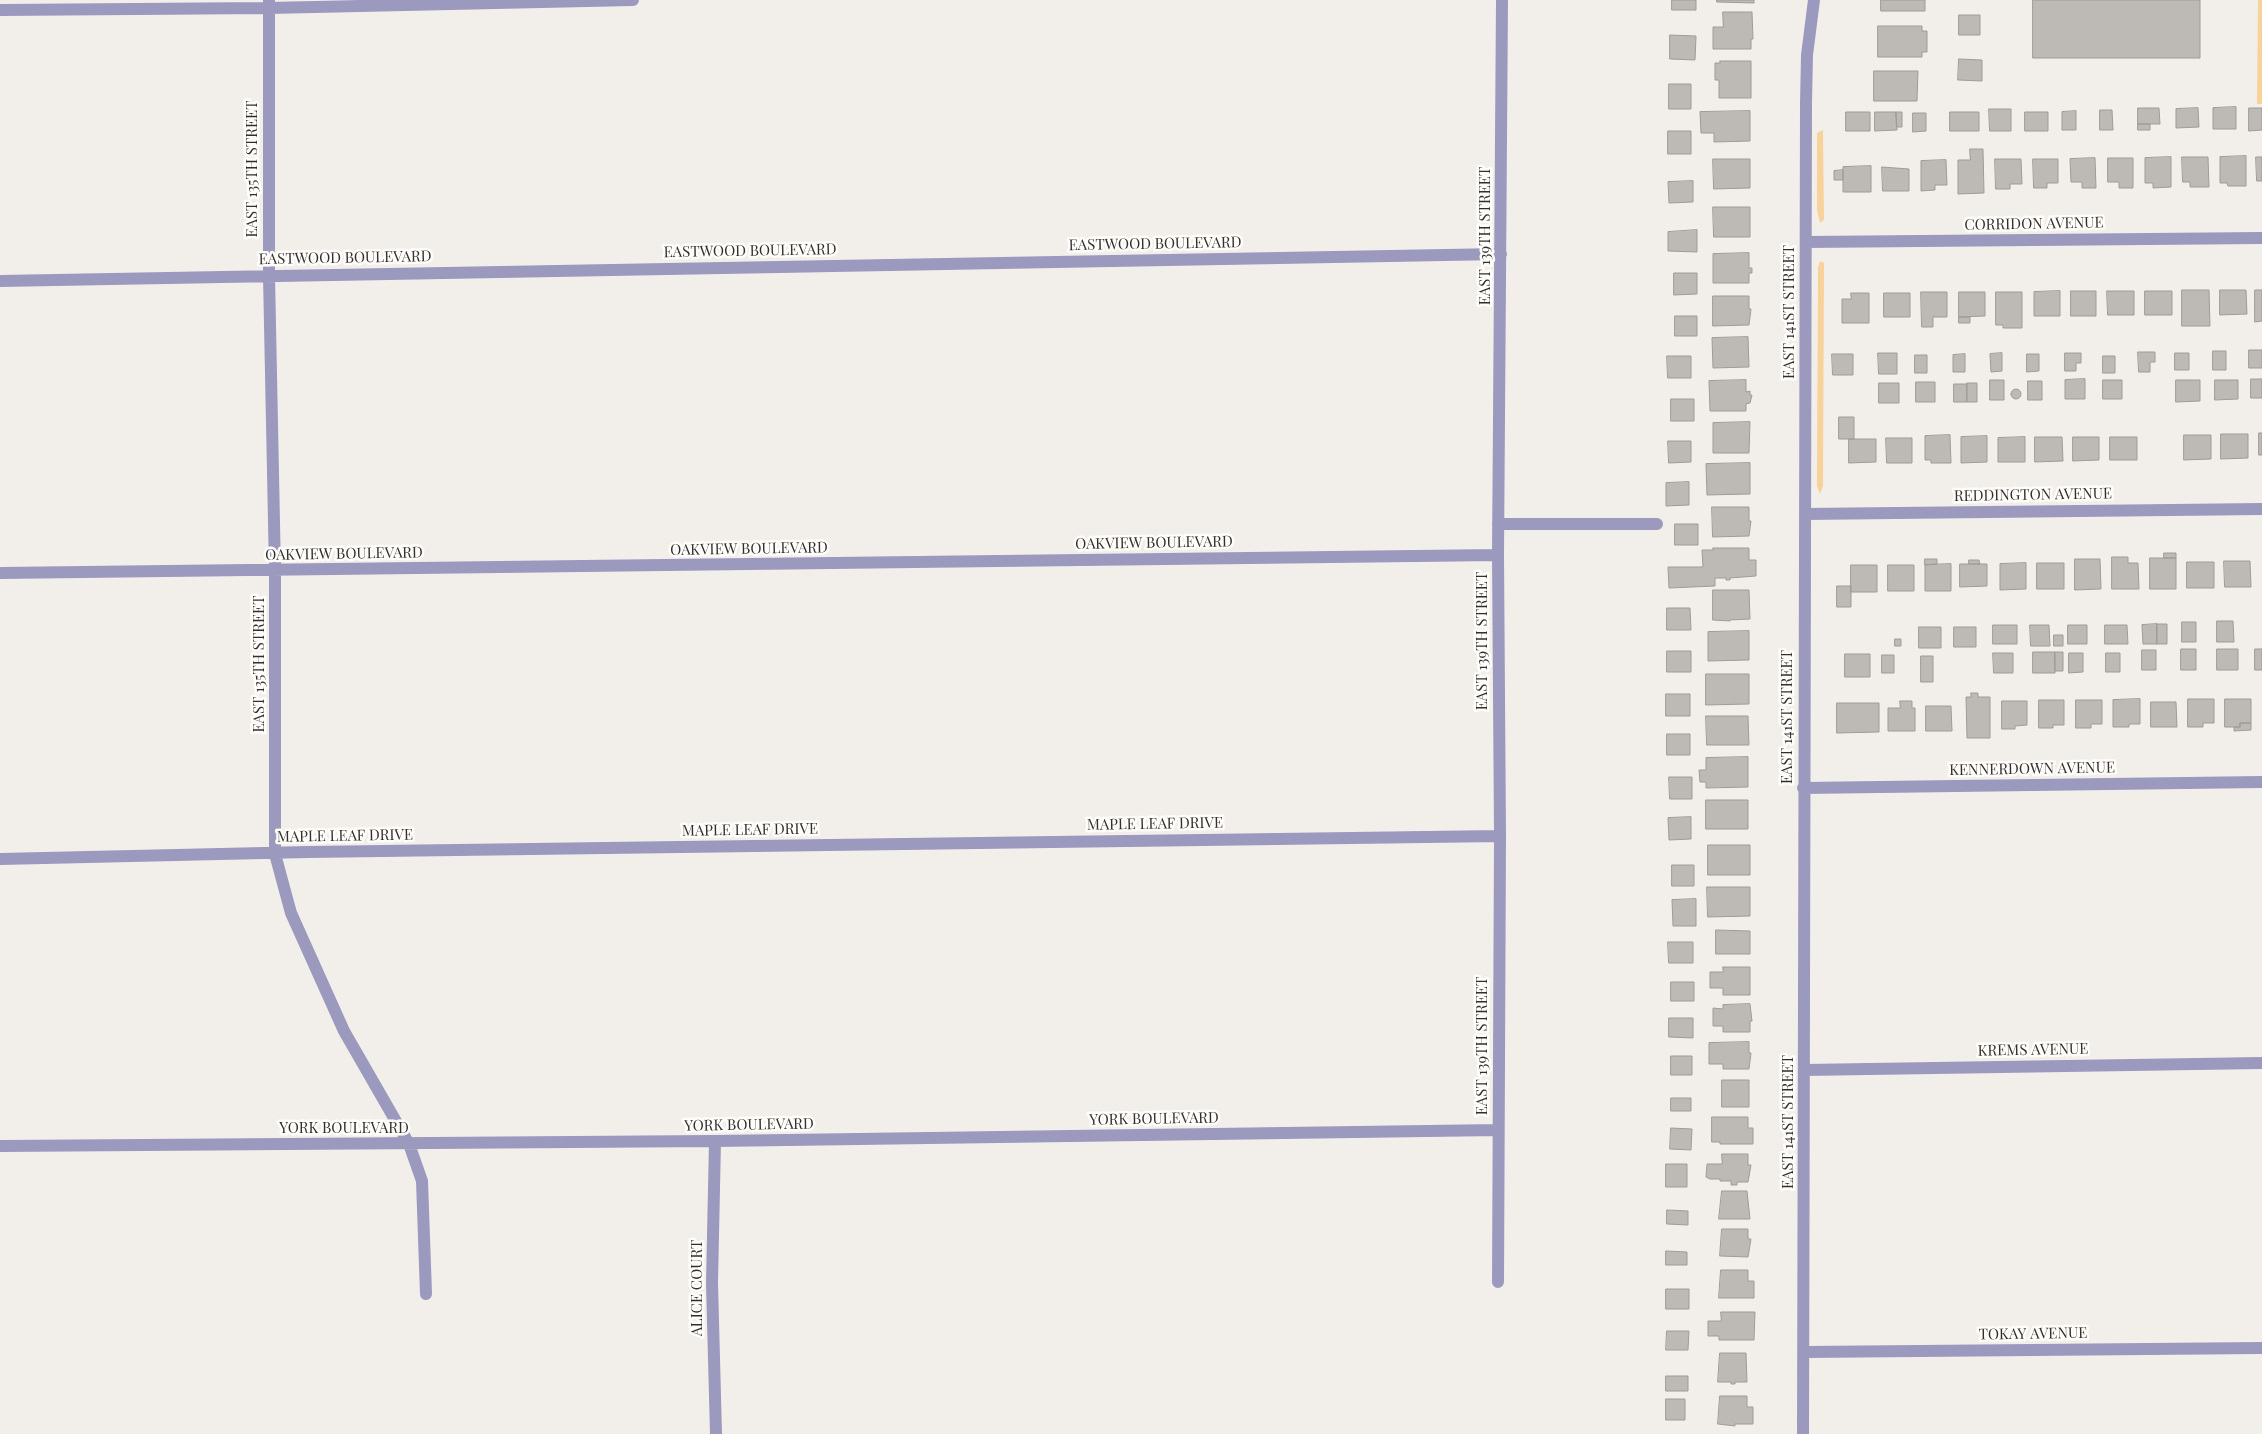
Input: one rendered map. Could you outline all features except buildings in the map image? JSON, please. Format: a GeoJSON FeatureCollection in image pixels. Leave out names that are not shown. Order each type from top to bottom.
{"type":"FeatureCollection","features":[{"type":"Feature","properties":{"kind":"street"},"geometry":{"type":"LineString","coordinates":[[0,10],[269,4],[633,0]]}},
{"type":"Feature","properties":{"kind":"street","name":"EAST 139TH STREET"},"geometry":{"type":"LineString","coordinates":[[1498,1282],[1500,836],[1498,524],[1502,0]]}},
{"type":"Feature","properties":{"kind":"street","name":"EAST 141ST STREET"},"geometry":{"type":"LineString","coordinates":[[1803,1434],[1803,788],[1807,55],[1814,0]]}},
{"type":"Feature","properties":{"kind":"street","name":"EAST 135TH STREET"},"geometry":{"type":"LineString","coordinates":[[269,4],[269,276],[275,571],[275,854],[291,913],[344,1031],[409,1144],[422,1181],[426,1294]]}},
{"type":"Feature","properties":{"kind":"street","name":"CORRIDON AVENUE"},"geometry":{"type":"LineString","coordinates":[[1806,242],[2262,238]]}},
{"type":"Feature","properties":{"kind":"street","name":"EASTWOOD BOULEVARD"},"geometry":{"type":"LineString","coordinates":[[0,281],[1501,254]]}},
{"type":"Feature","properties":{"kind":"street","name":"REDDINGTON AVENUE"},"geometry":{"type":"LineString","coordinates":[[1804,514],[2262,509]]}},
{"type":"Feature","properties":{"kind":"street"},"geometry":{"type":"LineString","coordinates":[[1498,524],[1657,524]]}},
{"type":"Feature","properties":{"kind":"street","name":"OAKVIEW BOULEVARD"},"geometry":{"type":"LineString","coordinates":[[0,573],[1498,555]]}},
{"type":"Feature","properties":{"kind":"street","name":"KENNERDOWN AVENUE"},"geometry":{"type":"LineString","coordinates":[[1803,788],[2262,782]]}},
{"type":"Feature","properties":{"kind":"street","name":"MAPLE LEAF DRIVE"},"geometry":{"type":"LineString","coordinates":[[0,859],[1500,836]]}},
{"type":"Feature","properties":{"kind":"street","name":"KREMS AVENUE"},"geometry":{"type":"LineString","coordinates":[[1804,1070],[2262,1063]]}},
{"type":"Feature","properties":{"kind":"street","name":"YORK BOULEVARD"},"geometry":{"type":"LineString","coordinates":[[0,1146],[715,1141],[1498,1130]]}},
{"type":"Feature","properties":{"kind":"street","name":"ALICE COURT"},"geometry":{"type":"LineString","coordinates":[[715,1141],[712,1282],[716,1434]]}},
{"type":"Feature","properties":{"kind":"street","name":"TOKAY AVENUE"},"geometry":{"type":"LineString","coordinates":[[1804,1352],[2262,1348]]}},
{"type":"Feature","properties":{"kind":"shaded area"},"geometry":{"type":"Polygon","coordinates":[[[2258,0],[2262,0],[2262,104],[2257,104],[2258,0]]]}},
{"type":"Feature","properties":{"kind":"shaded area"},"geometry":{"type":"Polygon","coordinates":[[[1823,130],[1824,220],[1820,223],[1817,210],[1817,133],[1823,130]]]}},
{"type":"Feature","properties":{"kind":"shaded area"},"geometry":{"type":"Polygon","coordinates":[[[1820,261],[1824,263],[1823,486],[1820,494],[1817,486],[1818,267],[1820,261]]]}}]}
